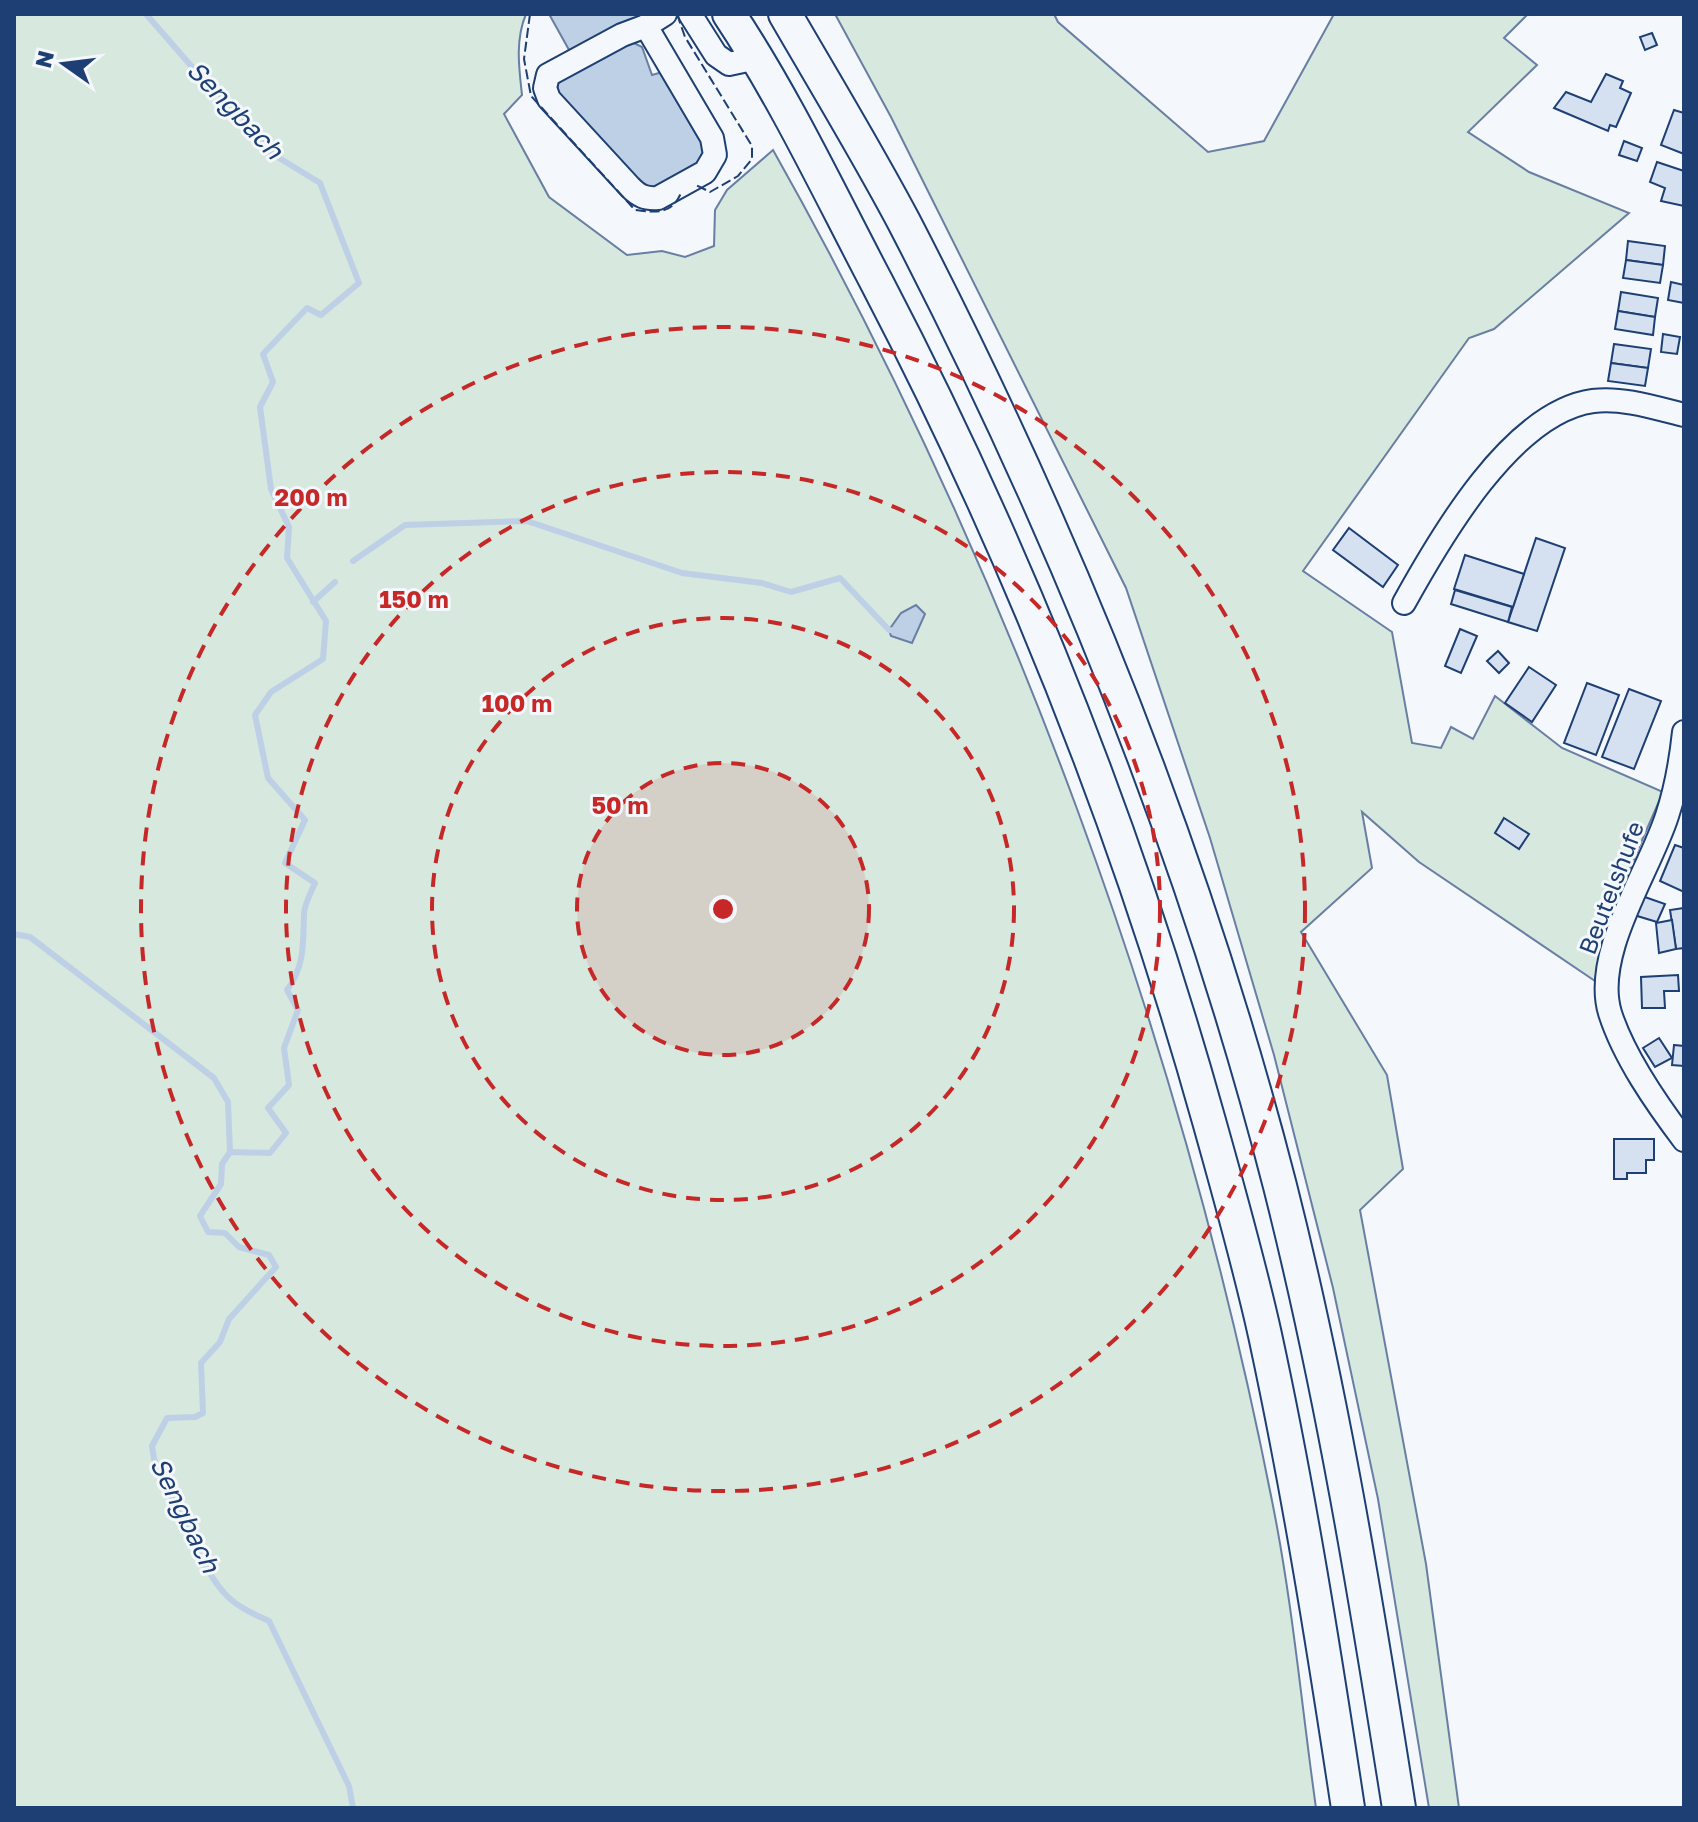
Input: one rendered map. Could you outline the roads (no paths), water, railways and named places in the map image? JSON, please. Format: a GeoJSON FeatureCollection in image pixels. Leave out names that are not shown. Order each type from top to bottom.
{"type":"FeatureCollection","features":[{"type":"Feature","properties":{"kind":"highway"},"geometry":{"type":"LineString","coordinates":[[729,14],[814,157],[986,504],[1079,727],[1155,936],[1230,1195],[1264,1331],[1305,1534],[1348,1808]]}},
{"type":"Feature","properties":{"kind":"highway"},"geometry":{"type":"LineString","coordinates":[[785,14],[901,218],[998,410],[1090,619],[1176,843],[1278,1180],[1311,1312],[1366,1595],[1399,1808]]}},
{"type":"Feature","properties":{"kind":"street"},"geometry":{"type":"LineString","coordinates":[[646,26],[715,147],[710,167],[683,188],[658,198],[637,194],[549,99],[545,88],[548,75],[665,14]]}},
{"type":"Feature","properties":{"kind":"street"},"geometry":{"type":"LineString","coordinates":[[690,14],[716,55],[729,64],[757,58]]}},
{"type":"Feature","properties":{"kind":"street"},"geometry":{"type":"LineString","coordinates":[[1404,603],[1467,498],[1533,430],[1555,415],[1594,401],[1684,415]]}},
{"type":"Feature","properties":{"kind":"street","name":"Beutelshufe"},"geometry":{"type":"LineString","coordinates":[[1684,732],[1669,813],[1611,951],[1607,981],[1610,1012],[1621,1036],[1639,1072],[1684,1140]]}},
{"type":"Feature","properties":{"kind":"water"},"geometry":{"type":"Polygon","coordinates":[[[549,14],[646,14],[573,57],[549,14]]]}},
{"type":"Feature","properties":{"kind":"water"},"geometry":{"type":"Polygon","coordinates":[[[630,41],[642,47],[652,75],[666,71],[708,143],[705,162],[649,192],[556,97],[559,79],[630,41]]]}},
{"type":"Feature","properties":{"kind":"water"},"geometry":{"type":"Polygon","coordinates":[[[916,605],[925,614],[912,643],[891,636],[889,630],[901,613],[916,605]]]}},
{"type":"Feature","properties":{"kind":"waterway","name":"Sengbach"},"geometry":{"type":"LineString","coordinates":[[146,14],[206,83],[238,109],[271,153],[320,183],[359,283],[321,315],[307,308],[263,354],[273,382],[260,407],[271,489],[289,527],[287,558],[326,621],[323,659],[271,692],[255,715],[268,778],[305,820],[285,863],[315,883],[304,910],[300,963],[287,990],[298,1010],[284,1048],[289,1085],[268,1108],[286,1133],[270,1153],[230,1152],[222,1164],[221,1184],[200,1216],[208,1232],[225,1233],[239,1247],[269,1255],[276,1267],[229,1319],[220,1342],[201,1363],[203,1413],[195,1417],[167,1418],[152,1446],[154,1459],[206,1568],[227,1596],[269,1621],[349,1786],[353,1808]]}},
{"type":"Feature","properties":{"kind":"waterway"},"geometry":{"type":"LineString","coordinates":[[353,561],[405,525],[527,521],[682,573],[762,583],[791,592],[840,578],[889,630],[897,631]]}},
{"type":"Feature","properties":{"kind":"waterway"},"geometry":{"type":"LineString","coordinates":[[313,602],[335,582]]}},
{"type":"Feature","properties":{"kind":"waterway"},"geometry":{"type":"LineString","coordinates":[[14,934],[30,937],[214,1078],[228,1102],[230,1152]]}}]}
